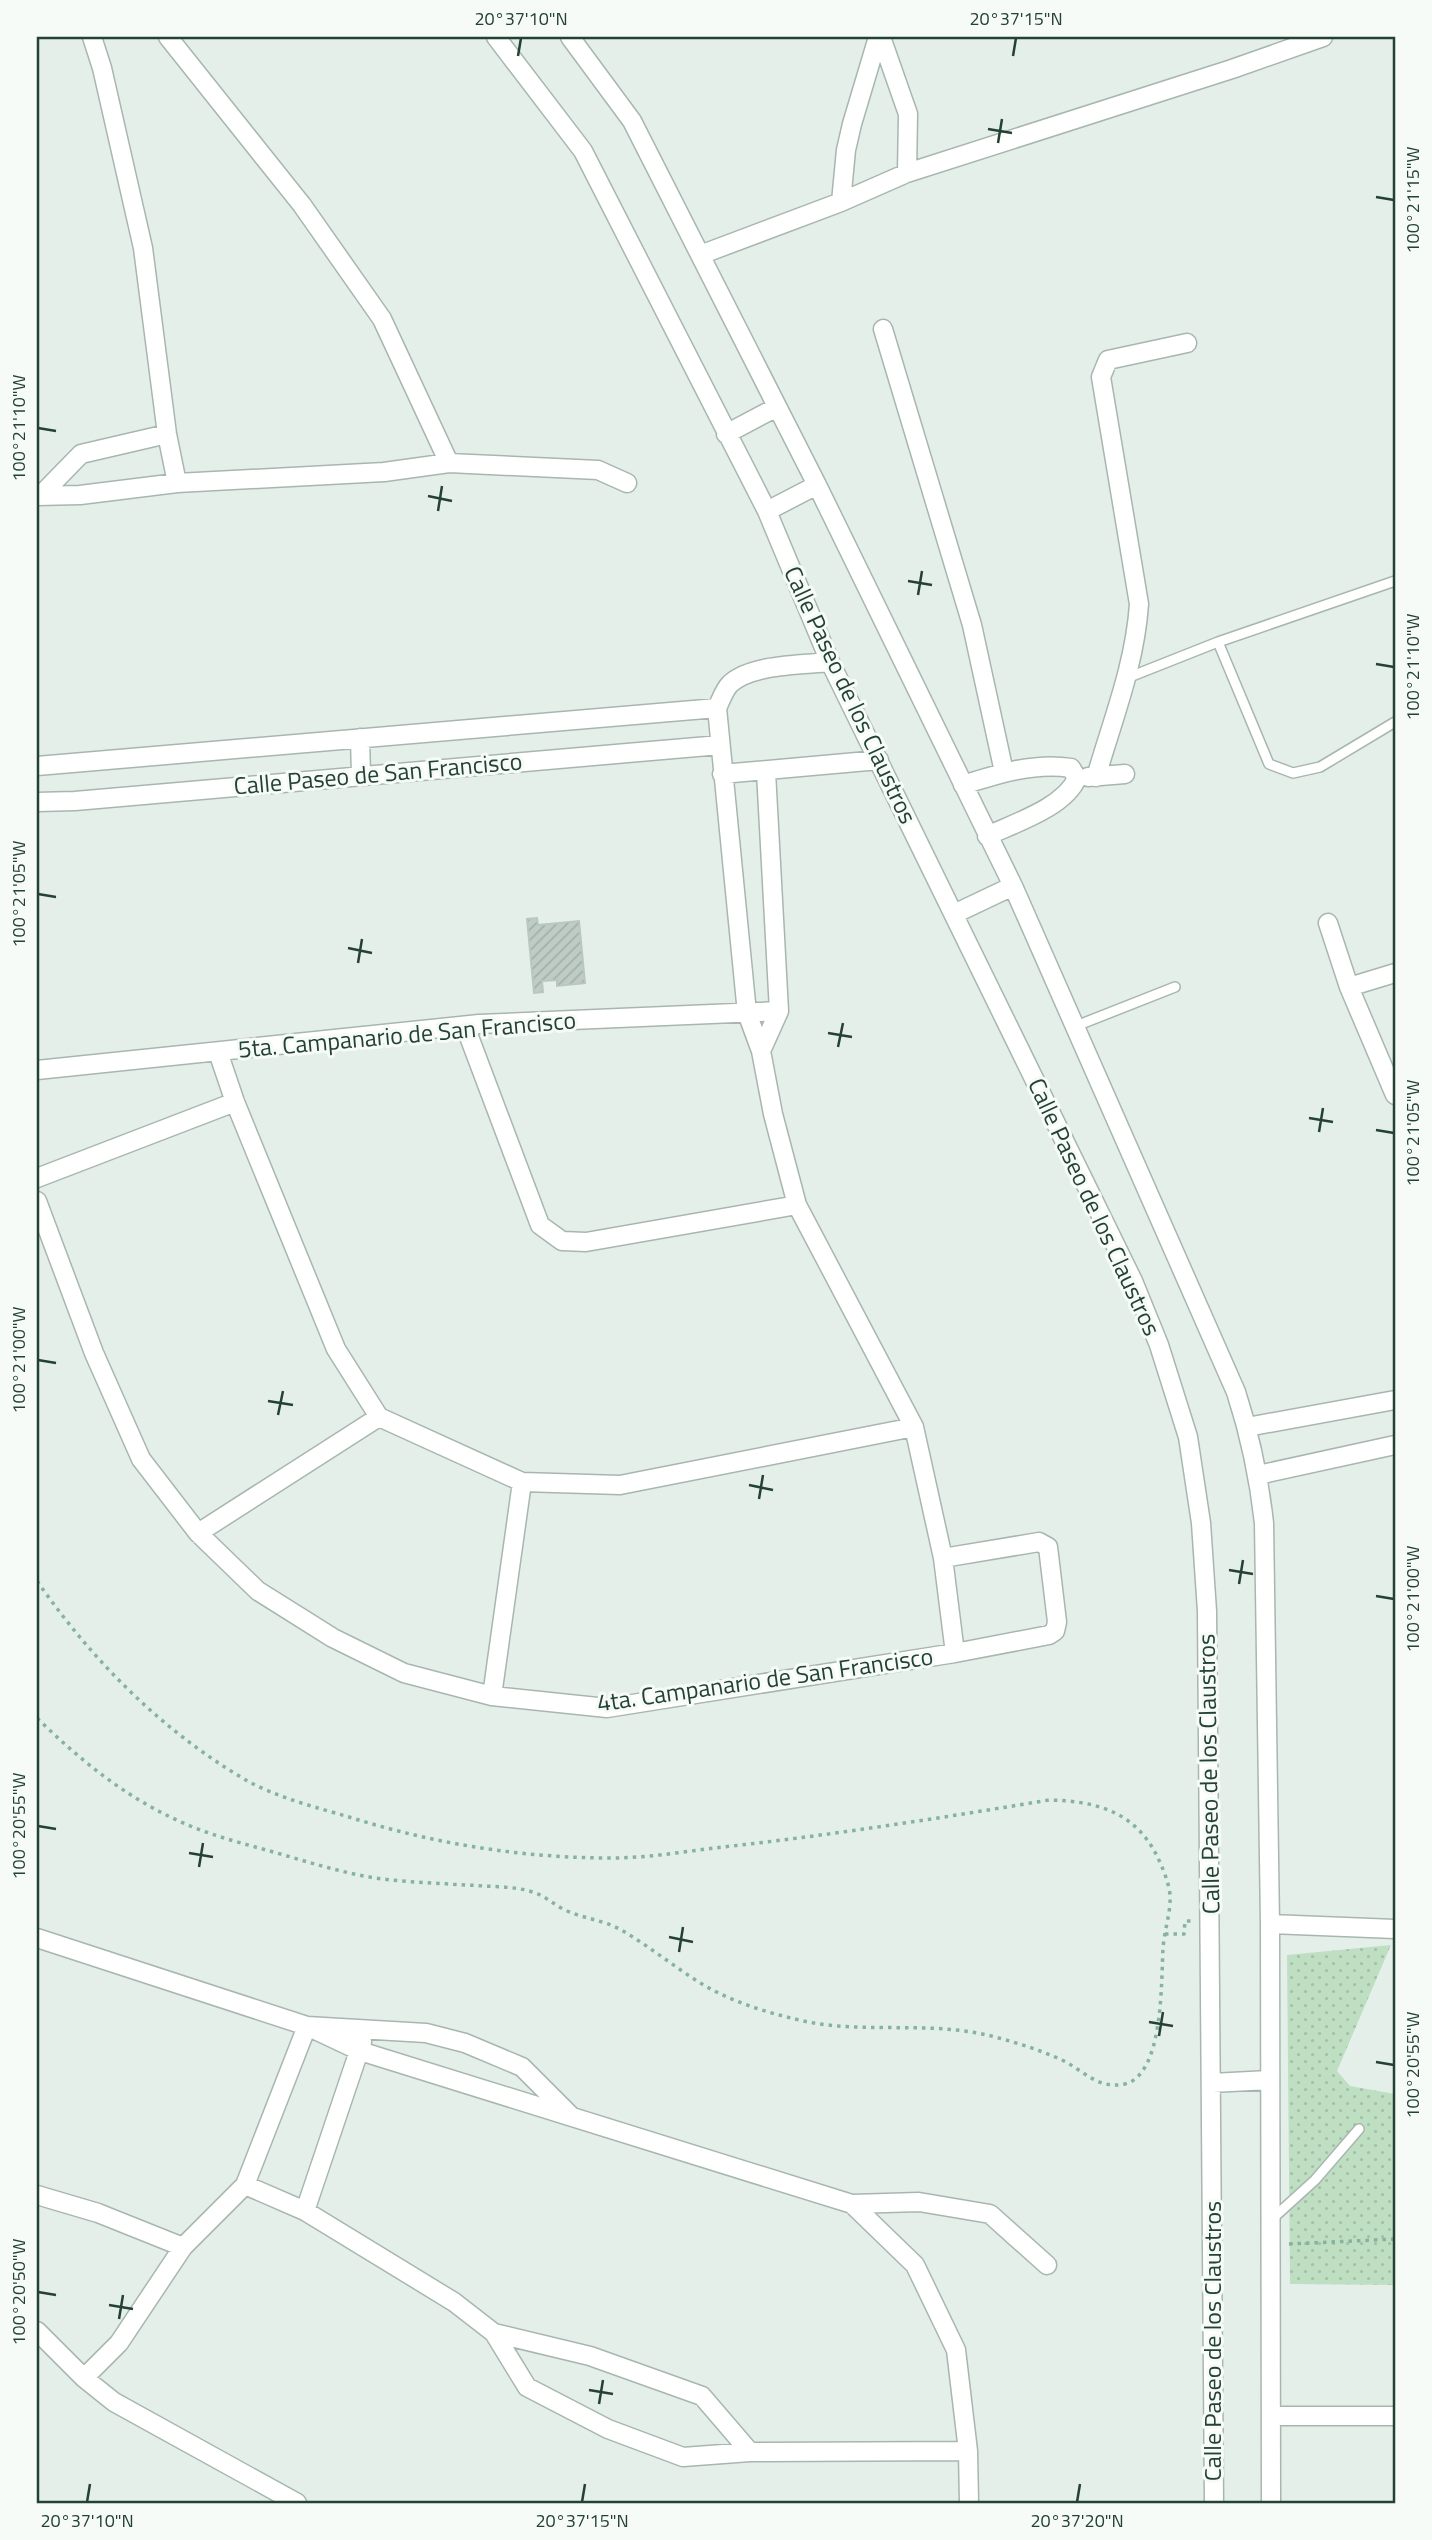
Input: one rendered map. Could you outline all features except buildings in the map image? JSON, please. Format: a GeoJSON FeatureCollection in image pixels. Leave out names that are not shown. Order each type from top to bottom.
{"type":"FeatureCollection","features":[{"type":"Feature","properties":{"kind":"street"},"geometry":{"type":"LineString","coordinates":[[92,37],[102,68],[144,248],[167,434],[177,483]]}},
{"type":"Feature","properties":{"kind":"street"},"geometry":{"type":"LineString","coordinates":[[167,37],[302,205],[382,319],[449,463]]}},
{"type":"Feature","properties":{"kind":"street","name":"Calle Paseo de los Claustros"},"geometry":{"type":"LineString","coordinates":[[496,37],[583,151],[767,512],[830,662],[1133,1282],[1159,1345],[1188,1437],[1201,1523],[1207,1611],[1214,2503]]}},
{"type":"Feature","properties":{"kind":"street"},"geometry":{"type":"LineString","coordinates":[[570,37],[632,121],[817,485],[1013,886],[1236,1392],[1247,1427],[1258,1475],[1264,1523],[1270,1924],[1271,2503]]}},
{"type":"Feature","properties":{"kind":"street"},"geometry":{"type":"LineString","coordinates":[[841,202],[846,149],[879,37]]}},
{"type":"Feature","properties":{"kind":"street"},"geometry":{"type":"LineString","coordinates":[[879,37],[908,114],[907,173]]}},
{"type":"Feature","properties":{"kind":"street"},"geometry":{"type":"LineString","coordinates":[[701,255],[841,202],[907,173],[1233,69],[1323,37]]}},
{"type":"Feature","properties":{"kind":"street"},"geometry":{"type":"LineString","coordinates":[[883,329],[972,625],[1004,772]]}},
{"type":"Feature","properties":{"kind":"street"},"geometry":{"type":"LineString","coordinates":[[1096,776],[1137,634],[1139,604],[1101,377],[1108,360],[1186,344]]}},
{"type":"Feature","properties":{"kind":"street"},"geometry":{"type":"LineString","coordinates":[[726,434],[777,407]]}},
{"type":"Feature","properties":{"kind":"street"},"geometry":{"type":"LineString","coordinates":[[39,495],[81,454],[167,434]]}},
{"type":"Feature","properties":{"kind":"street"},"geometry":{"type":"LineString","coordinates":[[39,495],[80,495],[177,483],[384,472],[449,463],[598,470],[627,483]]}},
{"type":"Feature","properties":{"kind":"street"},"geometry":{"type":"LineString","coordinates":[[767,512],[817,485]]}},
{"type":"Feature","properties":{"kind":"street"},"geometry":{"type":"LineString","coordinates":[[717,708],[728,686],[738,678],[758,670],[830,662]]}},
{"type":"Feature","properties":{"kind":"street","name":"Calle Paseo de San Francisco"},"geometry":{"type":"LineString","coordinates":[[37,766],[717,708]]}},
{"type":"Feature","properties":{"kind":"street","name":"4ta. Campanario de San Francisco"},"geometry":{"type":"LineString","coordinates":[[717,708],[747,1013],[761,1051],[773,1114],[797,1205],[914,1427],[943,1558],[954,1653]]}},
{"type":"Feature","properties":{"kind":"street"},"geometry":{"type":"LineString","coordinates":[[360,738],[361,775]]}},
{"type":"Feature","properties":{"kind":"street","name":"Calle Paseo de San Francisco"},"geometry":{"type":"LineString","coordinates":[[37,802],[720,745]]}},
{"type":"Feature","properties":{"kind":"street"},"geometry":{"type":"LineString","coordinates":[[722,774],[879,760]]}},
{"type":"Feature","properties":{"kind":"street"},"geometry":{"type":"LineString","coordinates":[[962,785],[1004,772],[1054,765],[1071,768],[1077,778]]}},
{"type":"Feature","properties":{"kind":"street"},"geometry":{"type":"LineString","coordinates":[[761,1051],[779,1011],[766,772]]}},
{"type":"Feature","properties":{"kind":"street"},"geometry":{"type":"LineString","coordinates":[[1077,778],[1125,774]]}},
{"type":"Feature","properties":{"kind":"street"},"geometry":{"type":"LineString","coordinates":[[987,836],[1035,814],[1063,797],[1074,786],[1077,778]]}},
{"type":"Feature","properties":{"kind":"street"},"geometry":{"type":"LineString","coordinates":[[954,914],[1013,886]]}},
{"type":"Feature","properties":{"kind":"street"},"geometry":{"type":"LineString","coordinates":[[1328,923],[1349,987],[1395,1095]]}},
{"type":"Feature","properties":{"kind":"street"},"geometry":{"type":"LineString","coordinates":[[1349,987],[1395,972]]}},
{"type":"Feature","properties":{"kind":"street","name":"5ta. Campanario de San Francisco"},"geometry":{"type":"LineString","coordinates":[[37,1070],[465,1026],[779,1011]]}},
{"type":"Feature","properties":{"kind":"street"},"geometry":{"type":"LineString","coordinates":[[465,1026],[540,1225],[562,1241],[586,1242],[797,1205]]}},
{"type":"Feature","properties":{"kind":"street"},"geometry":{"type":"LineString","coordinates":[[218,1052],[235,1102],[336,1349],[379,1417],[522,1482],[620,1485],[914,1427]]}},
{"type":"Feature","properties":{"kind":"street"},"geometry":{"type":"LineString","coordinates":[[37,1178],[235,1102]]}},
{"type":"Feature","properties":{"kind":"street","name":"4ta. Campanario de San Francisco"},"geometry":{"type":"LineString","coordinates":[[37,1201],[94,1353],[141,1459],[198,1533],[258,1591],[333,1637],[404,1673],[492,1696],[607,1708],[954,1653],[1049,1635],[1055,1631],[1057,1622],[1048,1547],[1039,1542],[943,1558]]}},
{"type":"Feature","properties":{"kind":"street"},"geometry":{"type":"LineString","coordinates":[[1247,1427],[1395,1400]]}},
{"type":"Feature","properties":{"kind":"street"},"geometry":{"type":"LineString","coordinates":[[198,1533],[379,1417]]}},
{"type":"Feature","properties":{"kind":"street"},"geometry":{"type":"LineString","coordinates":[[1258,1475],[1395,1445]]}},
{"type":"Feature","properties":{"kind":"street"},"geometry":{"type":"LineString","coordinates":[[492,1696],[522,1482]]}},
{"type":"Feature","properties":{"kind":"street"},"geometry":{"type":"LineString","coordinates":[[1270,1924],[1395,1929]]}},
{"type":"Feature","properties":{"kind":"street"},"geometry":{"type":"LineString","coordinates":[[37,1938],[307,2026],[360,2051],[852,2204],[919,2202],[990,2214],[1047,2265]]}},
{"type":"Feature","properties":{"kind":"street"},"geometry":{"type":"LineString","coordinates":[[307,2026],[426,2033],[465,2043],[522,2067],[572,2118]]}},
{"type":"Feature","properties":{"kind":"street"},"geometry":{"type":"LineString","coordinates":[[85,2378],[118,2343],[183,2247],[245,2185],[307,2026]]}},
{"type":"Feature","properties":{"kind":"street"},"geometry":{"type":"LineString","coordinates":[[305,2211],[360,2051],[365,2028]]}},
{"type":"Feature","properties":{"kind":"street"},"geometry":{"type":"LineString","coordinates":[[1212,2082],[1269,2080]]}},
{"type":"Feature","properties":{"kind":"street"},"geometry":{"type":"LineString","coordinates":[[245,2185],[305,2211],[454,2302],[494,2333],[527,2387],[608,2429],[683,2458],[750,2452],[968,2451]]}},
{"type":"Feature","properties":{"kind":"street"},"geometry":{"type":"LineString","coordinates":[[37,2195],[98,2213],[183,2247]]}},
{"type":"Feature","properties":{"kind":"street"},"geometry":{"type":"LineString","coordinates":[[852,2204],[915,2265],[956,2350],[968,2451],[970,2503]]}},
{"type":"Feature","properties":{"kind":"street"},"geometry":{"type":"LineString","coordinates":[[37,2331],[114,2402],[297,2503]]}},
{"type":"Feature","properties":{"kind":"street"},"geometry":{"type":"LineString","coordinates":[[494,2333],[590,2356],[702,2396],[750,2452]]}},
{"type":"Feature","properties":{"kind":"street"},"geometry":{"type":"LineString","coordinates":[[1271,2416],[1395,2416]]}},
{"type":"Feature","properties":{"kind":"lane"},"geometry":{"type":"LineString","coordinates":[[1126,678],[1218,642],[1395,582]]}},
{"type":"Feature","properties":{"kind":"lane"},"geometry":{"type":"LineString","coordinates":[[1218,642],[1269,764],[1293,773],[1320,767],[1395,722]]}},
{"type":"Feature","properties":{"kind":"lane"},"geometry":{"type":"LineString","coordinates":[[1076,1026],[1175,987]]}},
{"type":"Feature","properties":{"kind":"lane"},"geometry":{"type":"LineString","coordinates":[[1270,2221],[1315,2180],[1359,2129]]}},
{"type":"Feature","properties":{"kind":"path"},"geometry":{"type":"LineString","coordinates":[[37,1581],[61,1615],[108,1671],[142,1705],[192,1745],[247,1780],[328,1811],[390,1830],[458,1846],[539,1856],[616,1858],[765,1843],[1049,1800],[1070,1800],[1116,1812],[1135,1826],[1153,1847],[1163,1868],[1170,1893],[1169,1915],[1164,1934],[1158,2020],[1143,2073],[1129,2083],[1104,2084],[1096,2082],[1065,2061],[1030,2047],[989,2036],[948,2029],[841,2028],[797,2020],[746,2005],[709,1988],[622,1930],[606,1922],[566,1911],[536,1894],[513,1888],[387,1879],[352,1873],[222,1837],[181,1822],[117,1787],[73,1753],[37,1718]]}},
{"type":"Feature","properties":{"kind":"path"},"geometry":{"type":"LineString","coordinates":[[1164,1934],[1184,1934],[1185,1921],[1210,1922]]}},
{"type":"Feature","properties":{"kind":"path"},"geometry":{"type":"LineString","coordinates":[[1270,2245],[1395,2239]]}},
{"type":"Feature","properties":{"kind":"green space"},"geometry":{"type":"Polygon","coordinates":[[[1391,1945],[1337,2071],[1350,2086],[1395,2094],[1395,2285],[1290,2284],[1287,1955],[1391,1945]]]}}]}
